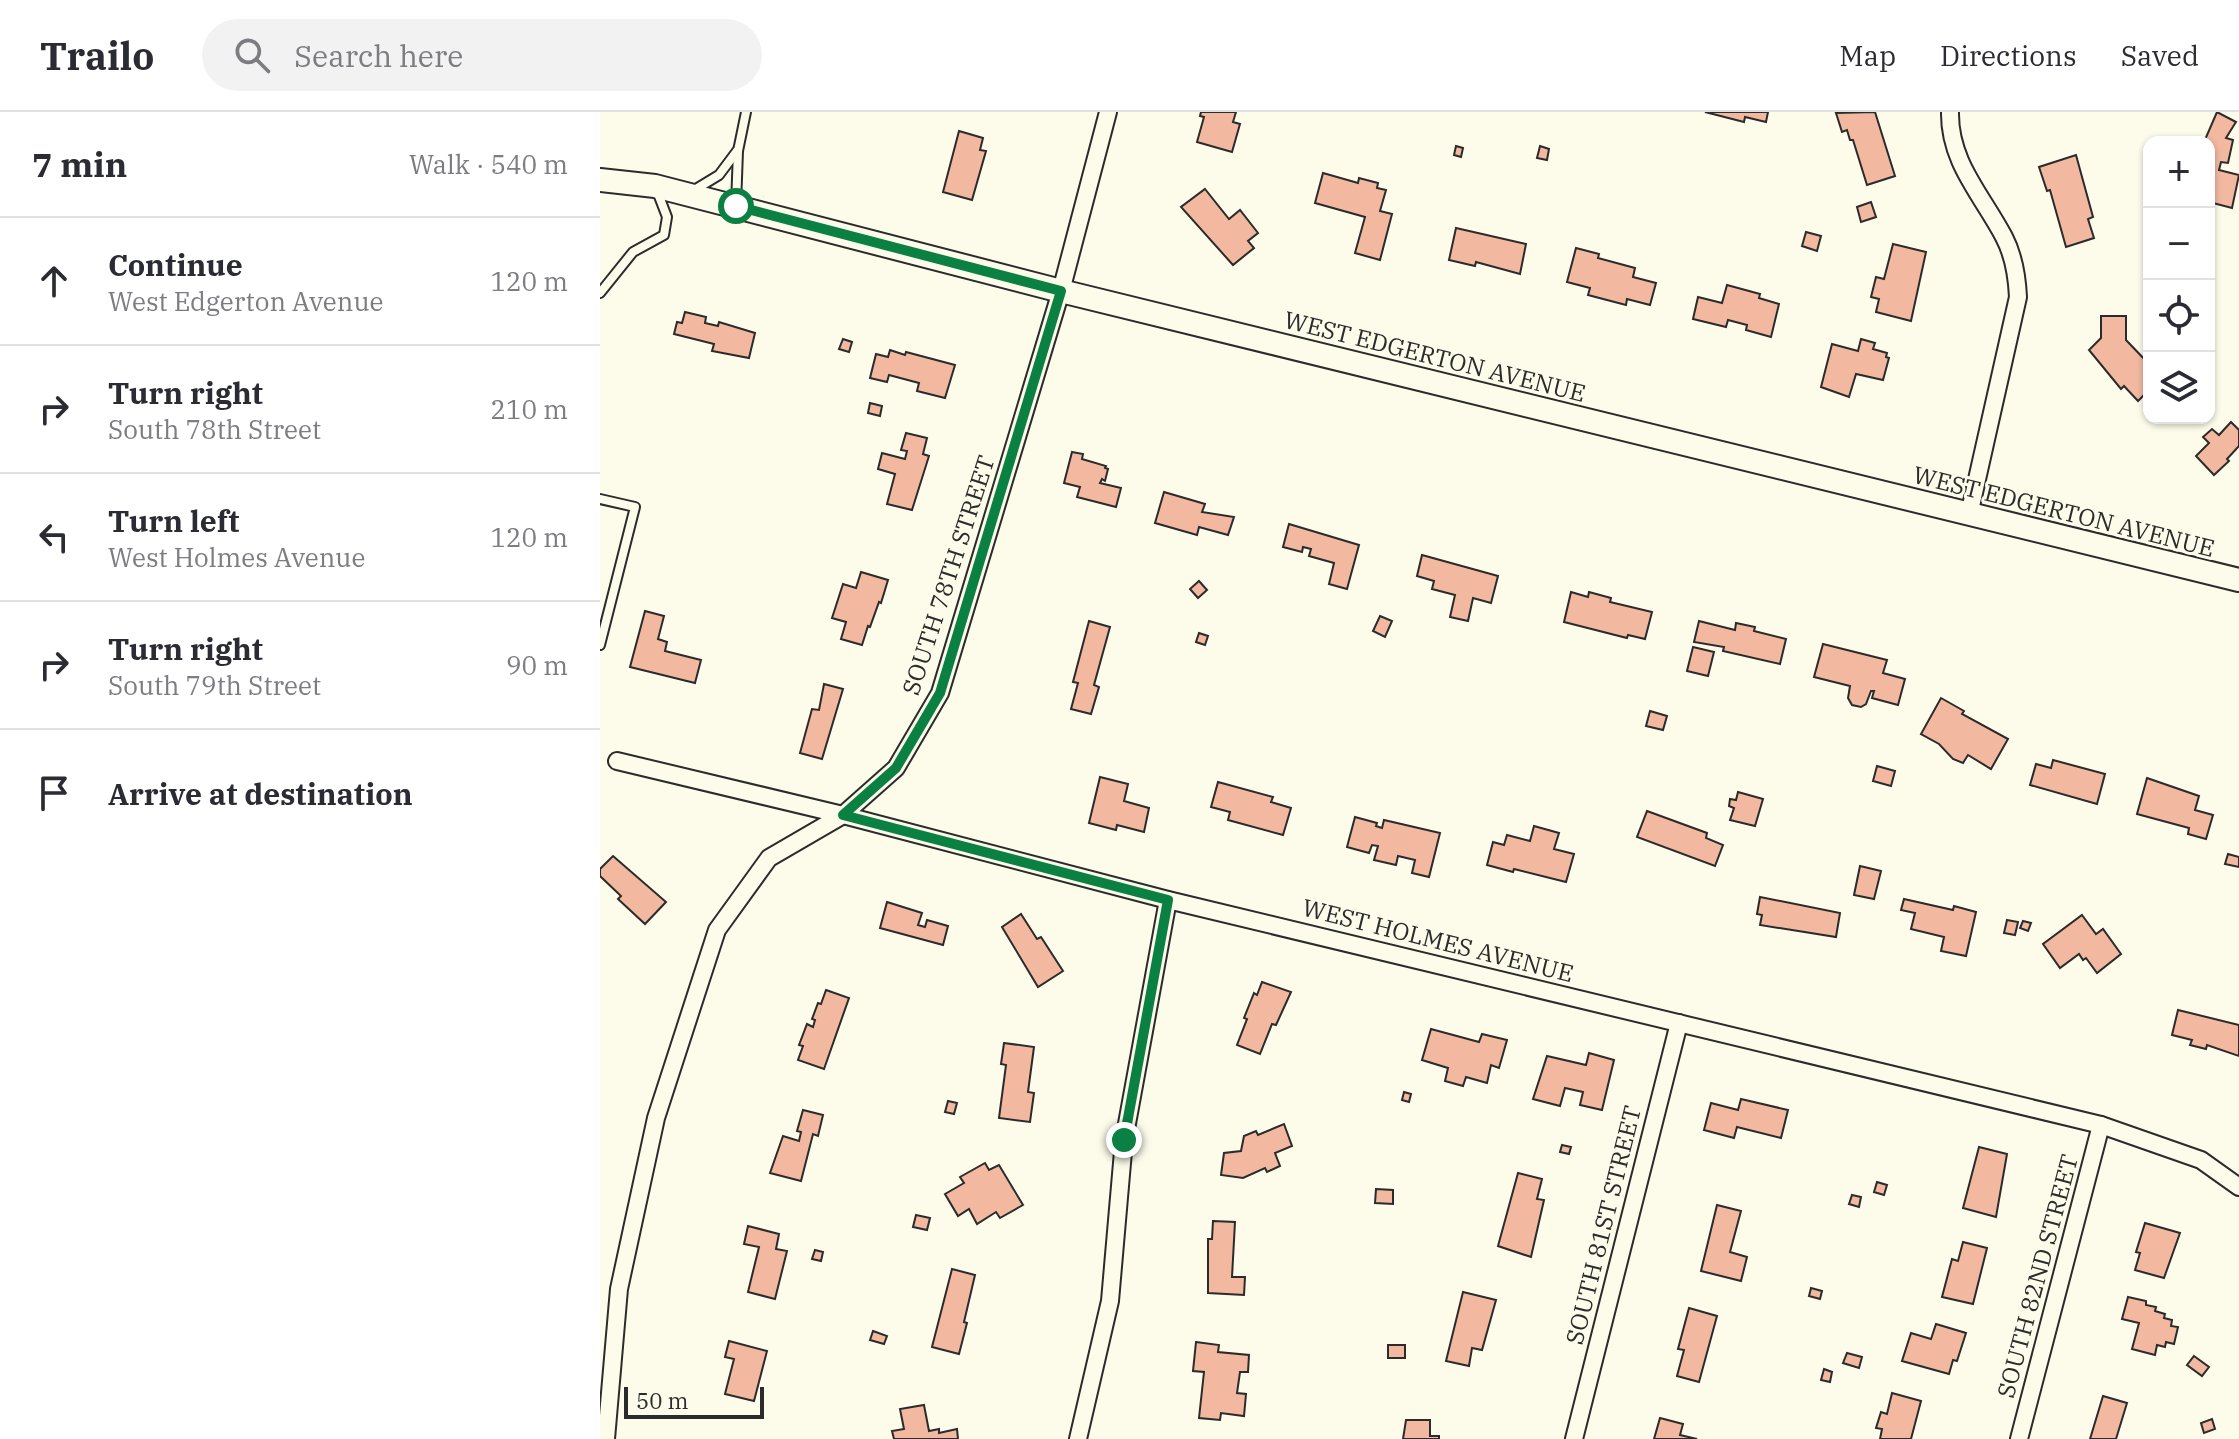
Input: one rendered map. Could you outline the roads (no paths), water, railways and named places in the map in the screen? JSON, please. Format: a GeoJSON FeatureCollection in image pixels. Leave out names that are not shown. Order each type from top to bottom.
{"type":"FeatureCollection","features":[{"type":"Feature","properties":{"kind":"street","name":"SOUTH 78TH STREET"},"geometry":{"type":"LineString","coordinates":[[606,1439],[619,1289],[656,1118],[717,930],[769,858],[843,815],[896,768],[940,693],[1061,291],[1108,112]]}},
{"type":"Feature","properties":{"kind":"street"},"geometry":{"type":"LineString","coordinates":[[1950,112],[1956,152],[1968,179],[2005,238],[2016,269],[2018,297],[1969,515]]}},
{"type":"Feature","properties":{"kind":"street","name":"WEST EDGERTON AVENUE"},"geometry":{"type":"LineString","coordinates":[[606,177],[688,194],[1061,291],[2239,580]]}},
{"type":"Feature","properties":{"kind":"street","name":"WEST HOLMES AVENUE"},"geometry":{"type":"LineString","coordinates":[[617,761],[843,815],[1168,900],[2101,1125],[2201,1160],[2239,1187]]}},
{"type":"Feature","properties":{"kind":"street"},"geometry":{"type":"LineString","coordinates":[[1078,1439],[1110,1301],[1124,1140],[1168,900]]}},
{"type":"Feature","properties":{"kind":"street","name":"SOUTH 81ST STREET"},"geometry":{"type":"LineString","coordinates":[[1574,1439],[1679,1023]]}},
{"type":"Feature","properties":{"kind":"street","name":"SOUTH 82ND STREET"},"geometry":{"type":"LineString","coordinates":[[2019,1439],[2101,1125]]}},
{"type":"Feature","properties":{"kind":"lane"},"geometry":{"type":"LineString","coordinates":[[736,206],[738,151],[746,112]]}},
{"type":"Feature","properties":{"kind":"lane"},"geometry":{"type":"LineString","coordinates":[[688,194],[719,175],[738,151]]}},
{"type":"Feature","properties":{"kind":"lane"},"geometry":{"type":"LineString","coordinates":[[600,293],[633,252],[664,235],[667,217],[655,186]]}},
{"type":"Feature","properties":{"kind":"lane"},"geometry":{"type":"LineString","coordinates":[[600,499],[635,507],[600,645]]}}]}
